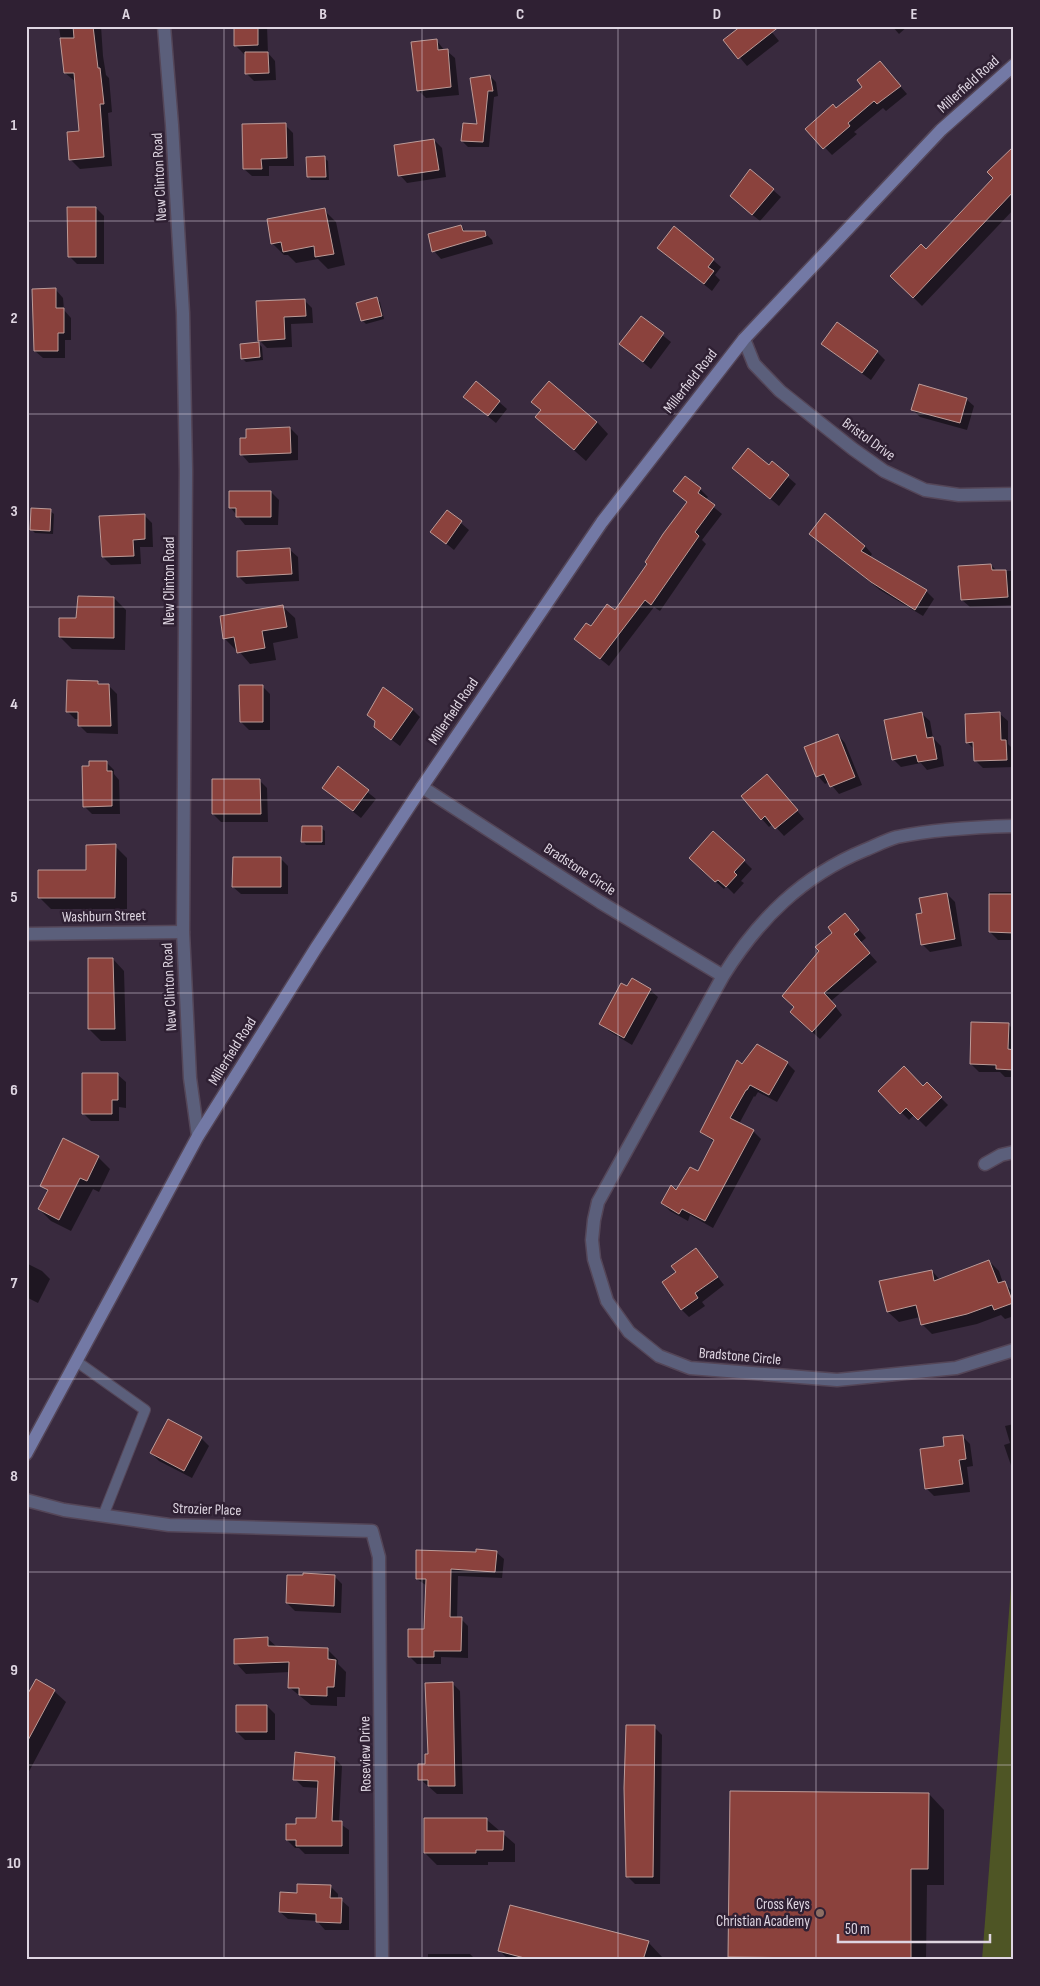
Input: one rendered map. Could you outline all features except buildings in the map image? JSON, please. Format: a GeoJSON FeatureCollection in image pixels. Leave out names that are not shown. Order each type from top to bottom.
{"type":"FeatureCollection","features":[{"type":"Feature","properties":{"kind":"main road","name":"Millerfield Road"},"geometry":{"type":"LineString","coordinates":[[26,1454],[198,1136],[316,948],[422,787],[602,522],[744,339],[941,130],[1014,65]]}},
{"type":"Feature","properties":{"kind":"street","name":"New Clinton Road"},"geometry":{"type":"LineString","coordinates":[[164,26],[172,126],[182,313],[186,471],[183,932],[190,1078],[198,1136]]}},
{"type":"Feature","properties":{"kind":"street","name":"Bristol Drive"},"geometry":{"type":"LineString","coordinates":[[744,339],[754,364],[780,391],[884,471],[925,490],[959,495],[1014,494]]}},
{"type":"Feature","properties":{"kind":"street","name":"Bradstone Circle"},"geometry":{"type":"LineString","coordinates":[[422,787],[600,902],[723,976]]}},
{"type":"Feature","properties":{"kind":"street","name":"Bradstone Circle"},"geometry":{"type":"LineString","coordinates":[[1014,826],[945,829],[894,838],[839,860],[793,892],[766,918],[740,949],[723,976],[598,1202],[592,1240],[594,1259],[607,1301],[630,1332],[660,1356],[690,1368],[837,1380],[956,1368],[1014,1350]]}},
{"type":"Feature","properties":{"kind":"street","name":"Washburn Street"},"geometry":{"type":"LineString","coordinates":[[26,934],[183,932]]}},
{"type":"Feature","properties":{"kind":"street"},"geometry":{"type":"LineString","coordinates":[[985,1164],[1002,1155],[1014,1152]]}},
{"type":"Feature","properties":{"kind":"street","name":"Strozier Place"},"geometry":{"type":"LineString","coordinates":[[26,1500],[64,1510],[168,1525],[372,1531],[376,1548]]}},
{"type":"Feature","properties":{"kind":"street","name":"Roseview Drive"},"geometry":{"type":"LineString","coordinates":[[376,1548],[379,1557],[382,1960]]}},
{"type":"Feature","properties":{"kind":"lane"},"geometry":{"type":"LineString","coordinates":[[76,1361],[145,1410],[103,1516]]}},
{"type":"Feature","properties":{"kind":"green space"},"geometry":{"type":"Polygon","coordinates":[[[1014,1548],[1014,1960],[982,1960],[1014,1548]]]}},
{"type":"Feature","properties":{"kind":"place","name":"Cross Keys Christian Academy"},"geometry":{"type":"Point","coordinates":[820,1913]}}]}
